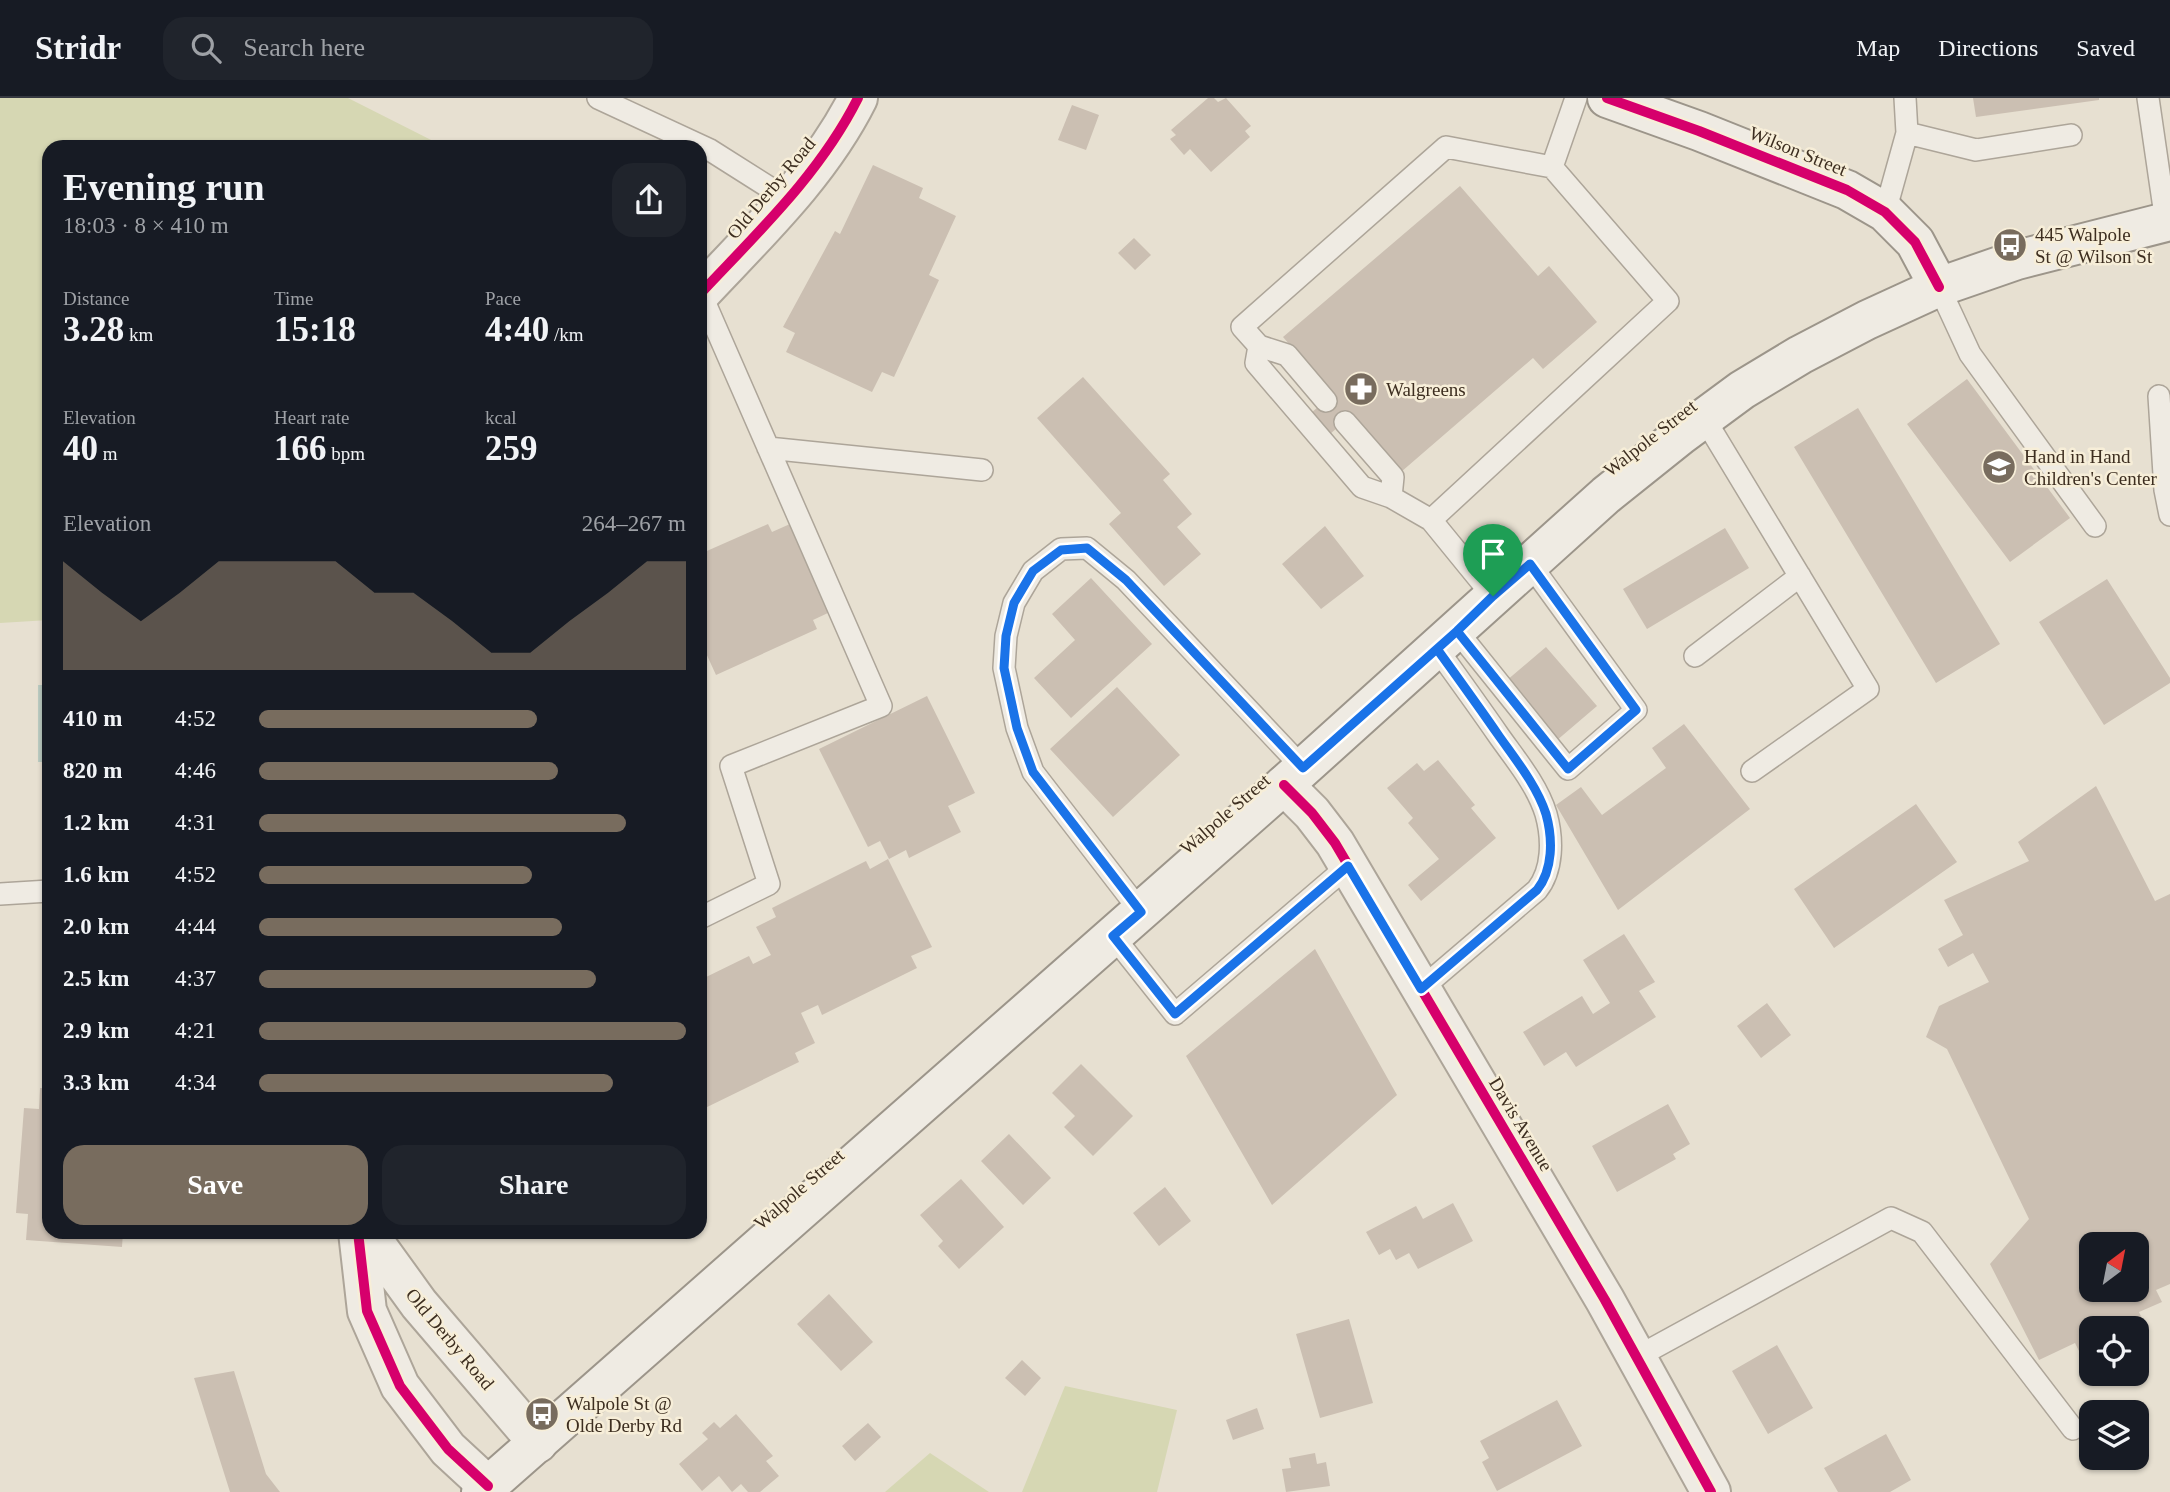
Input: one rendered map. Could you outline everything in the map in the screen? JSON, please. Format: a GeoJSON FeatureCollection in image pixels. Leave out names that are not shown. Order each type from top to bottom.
{"type":"FeatureCollection","features":[{"type":"Feature","properties":{"kind":"street","name":"Old Derby Road"},"geometry":{"type":"LineString","coordinates":[[707,287],[789,200],[845,125],[859,98]]}},
{"type":"Feature","properties":{"kind":"street","name":"Wilson Street"},"geometry":{"type":"LineString","coordinates":[[1608,98],[1847,190],[1885,212],[1915,242],[1939,287]]}},
{"type":"Feature","properties":{"kind":"street","name":"Walpole Street"},"geometry":{"type":"LineString","coordinates":[[484,1489],[1294,777],[1606,495],[1704,418],[1742,390],[1800,355],[1939,287],[2017,260],[2168,221]]}},
{"type":"Feature","properties":{"kind":"street","name":"Davis Avenue"},"geometry":{"type":"LineString","coordinates":[[1294,777],[1312,813],[1335,843],[1637,1357],[1711,1492]]}},
{"type":"Feature","properties":{"kind":"street"},"geometry":{"type":"LineString","coordinates":[[359,1239],[367,1311],[400,1386],[448,1449],[484,1489]]}},
{"type":"Feature","properties":{"kind":"street","name":"Old Derby Road"},"geometry":{"type":"LineString","coordinates":[[372,1239],[419,1304],[538,1443]]}},
{"type":"Feature","properties":{"kind":"lane"},"geometry":{"type":"LineString","coordinates":[[598,98],[688,140]]}},
{"type":"Feature","properties":{"kind":"lane"},"geometry":{"type":"LineString","coordinates":[[1552,167],[1576,98]]}},
{"type":"Feature","properties":{"kind":"lane"},"geometry":{"type":"LineString","coordinates":[[1885,212],[1907,132],[1905,98]]}},
{"type":"Feature","properties":{"kind":"lane"},"geometry":{"type":"LineString","coordinates":[[2148,98],[2168,221]]}},
{"type":"Feature","properties":{"kind":"lane"},"geometry":{"type":"LineString","coordinates":[[1907,132],[1976,150],[2071,135]]}},
{"type":"Feature","properties":{"kind":"lane"},"geometry":{"type":"LineString","coordinates":[[1326,401],[1287,355],[1259,345],[1242,327],[1446,147],[1552,167],[1668,301],[1431,520]]}},
{"type":"Feature","properties":{"kind":"lane"},"geometry":{"type":"LineString","coordinates":[[707,149],[789,200]]}},
{"type":"Feature","properties":{"kind":"lane"},"geometry":{"type":"LineString","coordinates":[[1939,287],[1970,354],[2095,526]]}},
{"type":"Feature","properties":{"kind":"lane"},"geometry":{"type":"LineString","coordinates":[[707,310],[881,706],[731,766],[769,884],[707,915]]}},
{"type":"Feature","properties":{"kind":"lane"},"geometry":{"type":"LineString","coordinates":[[1259,345],[1256,363],[1362,487],[1391,497],[1431,520],[1493,596]]}},
{"type":"Feature","properties":{"kind":"lane"},"geometry":{"type":"LineString","coordinates":[[2159,396],[2165,490],[2170,515]]}},
{"type":"Feature","properties":{"kind":"lane"},"geometry":{"type":"LineString","coordinates":[[1704,418],[1868,689],[1752,771]]}},
{"type":"Feature","properties":{"kind":"lane"},"geometry":{"type":"LineString","coordinates":[[1345,422],[1392,477],[1391,497]]}},
{"type":"Feature","properties":{"kind":"lane"},"geometry":{"type":"LineString","coordinates":[[768,448],[982,470]]}},
{"type":"Feature","properties":{"kind":"lane"},"geometry":{"type":"LineString","coordinates":[[1294,777],[1126,580],[1087,548],[1061,550],[1033,571],[1014,603],[1006,636],[1004,668],[1017,728],[1033,772],[1127,924],[1175,1014],[1348,866]]}},
{"type":"Feature","properties":{"kind":"lane"},"geometry":{"type":"LineString","coordinates":[[1447,640],[1568,769],[1636,710],[1530,564]]}},
{"type":"Feature","properties":{"kind":"lane"},"geometry":{"type":"LineString","coordinates":[[1695,656],[1800,576]]}},
{"type":"Feature","properties":{"kind":"lane"},"geometry":{"type":"LineString","coordinates":[[1421,989],[1537,890],[1545,880],[1550,861],[1550,836],[1546,814],[1536,792],[1447,640]]}},
{"type":"Feature","properties":{"kind":"lane"},"geometry":{"type":"LineString","coordinates":[[0,894],[42,891]]}},
{"type":"Feature","properties":{"kind":"lane"},"geometry":{"type":"LineString","coordinates":[[1637,1357],[1891,1218],[1922,1232],[2073,1429]]}},
{"type":"Feature","properties":{"kind":"green space"},"geometry":{"type":"Polygon","coordinates":[[[0,98],[348,98],[431,140],[42,140],[42,620],[0,623],[0,98]]]}},
{"type":"Feature","properties":{"kind":"green space"},"geometry":{"type":"Polygon","coordinates":[[[1065,1386],[1177,1410],[1157,1492],[1022,1492],[1065,1386]]]}},
{"type":"Feature","properties":{"kind":"green space"},"geometry":{"type":"Polygon","coordinates":[[[930,1453],[989,1492],[885,1492],[930,1453]]]}},
{"type":"Feature","properties":{"kind":"shaded area"},"geometry":{"type":"Polygon","coordinates":[[[38,685],[42,685],[42,762],[38,762],[38,685]]]}},
{"type":"Feature","properties":{"kind":"building"},"geometry":{"type":"Polygon","coordinates":[[[1208,98],[1214,98],[1218,102],[1226,98],[1251,126],[1245,131],[1250,137],[1211,172],[1190,149],[1184,155],[1170,139],[1176,135],[1171,130],[1208,98]]]}},
{"type":"Feature","properties":{"kind":"building"},"geometry":{"type":"Polygon","coordinates":[[[1973,98],[2099,98],[2099,100],[1976,117],[1973,98]]]}},
{"type":"Feature","properties":{"kind":"building"},"geometry":{"type":"Polygon","coordinates":[[[1072,105],[1099,115],[1086,150],[1058,140],[1072,105]]]}},
{"type":"Feature","properties":{"kind":"building"},"geometry":{"type":"Polygon","coordinates":[[[873,165],[923,188],[919,198],[956,216],[929,275],[939,280],[894,377],[882,372],[872,392],[786,352],[795,333],[783,327],[835,231],[840,234],[873,165]]]}},
{"type":"Feature","properties":{"kind":"building","name":"Walgreens"},"geometry":{"type":"Polygon","coordinates":[[[1460,186],[1538,276],[1549,266],[1597,322],[1543,369],[1533,358],[1401,472],[1352,415],[1330,434],[1312,412],[1333,395],[1283,337],[1460,186]]]}},
{"type":"Feature","properties":{"kind":"building"},"geometry":{"type":"Polygon","coordinates":[[[1134,238],[1151,255],[1135,270],[1118,253],[1134,238]]]}},
{"type":"Feature","properties":{"kind":"building"},"geometry":{"type":"Polygon","coordinates":[[[1083,377],[1170,474],[1163,480],[1192,514],[1177,527],[1201,554],[1164,586],[1109,524],[1121,513],[1037,418],[1083,377]]]}},
{"type":"Feature","properties":{"kind":"building"},"geometry":{"type":"Polygon","coordinates":[[[1967,379],[2070,518],[2010,562],[1907,424],[1967,379]]]}},
{"type":"Feature","properties":{"kind":"building"},"geometry":{"type":"Polygon","coordinates":[[[1858,408],[2000,644],[1936,683],[1794,447],[1858,408]]]}},
{"type":"Feature","properties":{"kind":"building"},"geometry":{"type":"Polygon","coordinates":[[[768,524],[772,532],[790,524],[830,612],[813,620],[817,629],[716,675],[707,655],[707,551],[768,524]]]}},
{"type":"Feature","properties":{"kind":"building"},"geometry":{"type":"Polygon","coordinates":[[[1325,526],[1364,576],[1321,609],[1282,564],[1325,526]]]}},
{"type":"Feature","properties":{"kind":"building"},"geometry":{"type":"Polygon","coordinates":[[[1725,528],[1749,568],[1647,629],[1623,589],[1725,528]]]}},
{"type":"Feature","properties":{"kind":"building"},"geometry":{"type":"Polygon","coordinates":[[[1091,578],[1152,644],[1071,718],[1034,678],[1075,640],[1052,614],[1091,578]]]}},
{"type":"Feature","properties":{"kind":"building"},"geometry":{"type":"Polygon","coordinates":[[[2107,579],[2170,678],[2170,683],[2104,725],[2039,622],[2107,579]]]}},
{"type":"Feature","properties":{"kind":"building"},"geometry":{"type":"Polygon","coordinates":[[[1546,647],[1597,706],[1556,741],[1506,681],[1546,647]]]}},
{"type":"Feature","properties":{"kind":"building"},"geometry":{"type":"Polygon","coordinates":[[[1117,687],[1180,755],[1113,817],[1050,749],[1117,687]]]}},
{"type":"Feature","properties":{"kind":"building"},"geometry":{"type":"Polygon","coordinates":[[[927,696],[975,793],[948,806],[961,832],[909,858],[906,850],[889,859],[880,841],[868,847],[819,749],[927,696]]]}},
{"type":"Feature","properties":{"kind":"building"},"geometry":{"type":"Polygon","coordinates":[[[1684,724],[1750,809],[1618,910],[1556,805],[1581,787],[1602,815],[1666,768],[1652,748],[1684,724]]]}},
{"type":"Feature","properties":{"kind":"building"},"geometry":{"type":"Polygon","coordinates":[[[1438,760],[1475,805],[1471,808],[1496,838],[1421,901],[1408,885],[1439,859],[1408,823],[1413,818],[1387,788],[1417,763],[1424,771],[1438,760]]]}},
{"type":"Feature","properties":{"kind":"building"},"geometry":{"type":"Polygon","coordinates":[[[2096,786],[2155,901],[2170,894],[2170,1284],[2156,1290],[2162,1302],[2139,1312],[2141,1316],[2079,1316],[2079,1351],[2075,1343],[2039,1360],[1990,1264],[2029,1219],[1947,1049],[1926,1037],[1939,1006],[1989,982],[1973,953],[1948,967],[1938,949],[1963,935],[1944,900],[2029,861],[2018,842],[2096,786]]]}},
{"type":"Feature","properties":{"kind":"building"},"geometry":{"type":"Polygon","coordinates":[[[1916,804],[1957,862],[1834,948],[1794,889],[1916,804]]]}},
{"type":"Feature","properties":{"kind":"building"},"geometry":{"type":"Polygon","coordinates":[[[888,859],[932,947],[911,956],[917,968],[822,1015],[818,1005],[801,1013],[815,1043],[795,1053],[799,1062],[707,1107],[707,977],[749,956],[753,964],[771,955],[756,927],[776,917],[772,908],[866,861],[870,869],[888,859]]]}},
{"type":"Feature","properties":{"kind":"building"},"geometry":{"type":"Polygon","coordinates":[[[1624,934],[1655,982],[1639,991],[1656,1017],[1576,1067],[1566,1052],[1544,1066],[1523,1032],[1582,996],[1593,1014],[1610,1003],[1583,960],[1624,934]]]}},
{"type":"Feature","properties":{"kind":"building"},"geometry":{"type":"Polygon","coordinates":[[[1315,949],[1397,1095],[1272,1205],[1186,1056],[1315,949]]]}},
{"type":"Feature","properties":{"kind":"building"},"geometry":{"type":"Polygon","coordinates":[[[1767,1003],[1791,1035],[1761,1058],[1737,1026],[1767,1003]]]}},
{"type":"Feature","properties":{"kind":"building"},"geometry":{"type":"Polygon","coordinates":[[[1081,1064],[1133,1116],[1093,1156],[1064,1127],[1075,1116],[1052,1093],[1081,1064]]]}},
{"type":"Feature","properties":{"kind":"building"},"geometry":{"type":"Polygon","coordinates":[[[42,1088],[42,1239],[123,1239],[122,1247],[26,1240],[28,1214],[16,1213],[24,1108],[39,1109],[42,1088]]]}},
{"type":"Feature","properties":{"kind":"building"},"geometry":{"type":"Polygon","coordinates":[[[1668,1104],[1690,1144],[1673,1154],[1676,1159],[1617,1192],[1592,1146],[1668,1104]]]}},
{"type":"Feature","properties":{"kind":"building"},"geometry":{"type":"Polygon","coordinates":[[[1009,1134],[1051,1178],[1023,1205],[981,1161],[1009,1134]]]}},
{"type":"Feature","properties":{"kind":"building"},"geometry":{"type":"Polygon","coordinates":[[[961,1179],[1004,1227],[959,1269],[938,1246],[943,1241],[920,1215],[961,1179]]]}},
{"type":"Feature","properties":{"kind":"building"},"geometry":{"type":"Polygon","coordinates":[[[1165,1187],[1191,1221],[1159,1246],[1133,1213],[1165,1187]]]}},
{"type":"Feature","properties":{"kind":"building"},"geometry":{"type":"Polygon","coordinates":[[[1453,1203],[1473,1241],[1418,1269],[1409,1253],[1396,1260],[1390,1249],[1379,1255],[1366,1232],[1416,1206],[1423,1219],[1453,1203]]]}},
{"type":"Feature","properties":{"kind":"building"},"geometry":{"type":"Polygon","coordinates":[[[829,1294],[873,1342],[841,1371],[797,1324],[829,1294]]]}},
{"type":"Feature","properties":{"kind":"building"},"geometry":{"type":"Polygon","coordinates":[[[1349,1319],[1373,1403],[1320,1418],[1296,1334],[1349,1319]]]}},
{"type":"Feature","properties":{"kind":"building"},"geometry":{"type":"Polygon","coordinates":[[[1777,1345],[1813,1408],[1768,1434],[1732,1371],[1777,1345]]]}},
{"type":"Feature","properties":{"kind":"building"},"geometry":{"type":"Polygon","coordinates":[[[1022,1360],[1041,1378],[1025,1396],[1005,1378],[1022,1360]]]}},
{"type":"Feature","properties":{"kind":"building"},"geometry":{"type":"Polygon","coordinates":[[[234,1371],[266,1474],[280,1492],[230,1492],[194,1378],[234,1371]]]}},
{"type":"Feature","properties":{"kind":"building"},"geometry":{"type":"Polygon","coordinates":[[[1557,1400],[1582,1446],[1497,1491],[1482,1462],[1489,1458],[1480,1441],[1557,1400]]]}},
{"type":"Feature","properties":{"kind":"building"},"geometry":{"type":"Polygon","coordinates":[[[1257,1408],[1264,1429],[1233,1440],[1226,1420],[1257,1408]]]}},
{"type":"Feature","properties":{"kind":"building"},"geometry":{"type":"Polygon","coordinates":[[[736,1414],[773,1456],[766,1461],[779,1476],[760,1492],[748,1492],[741,1484],[732,1492],[719,1476],[702,1491],[679,1464],[708,1439],[702,1433],[714,1422],[720,1428],[736,1414]]]}},
{"type":"Feature","properties":{"kind":"building"},"geometry":{"type":"Polygon","coordinates":[[[868,1423],[881,1437],[855,1461],[842,1446],[868,1423]]]}},
{"type":"Feature","properties":{"kind":"building"},"geometry":{"type":"Polygon","coordinates":[[[1886,1434],[1911,1480],[1890,1492],[1838,1492],[1824,1468],[1886,1434]]]}},
{"type":"Feature","properties":{"kind":"building"},"geometry":{"type":"Polygon","coordinates":[[[1315,1453],[1317,1464],[1326,1462],[1330,1486],[1286,1492],[1282,1469],[1291,1468],[1289,1458],[1315,1453]]]}},
{"type":"Feature","properties":{"kind":"cycle path"},"geometry":{"type":"LineString","coordinates":[[707,287],[786,202],[825,152],[858,98]]}},
{"type":"Feature","properties":{"kind":"cycle path"},"geometry":{"type":"LineString","coordinates":[[1607,98],[1699,131],[1847,190],[1885,212],[1915,242],[1939,287]]}},
{"type":"Feature","properties":{"kind":"cycle path"},"geometry":{"type":"LineString","coordinates":[[1284,785],[1312,813],[1335,843],[1605,1300],[1711,1492]]}},
{"type":"Feature","properties":{"kind":"cycle path"},"geometry":{"type":"LineString","coordinates":[[359,1239],[367,1311],[400,1386],[448,1449],[488,1486]]}},
{"type":"Feature","properties":{"kind":"place","name":"445 Walpole St @ Wilson St"},"geometry":{"type":"Point","coordinates":[2010,245]}},
{"type":"Feature","properties":{"kind":"place","name":"Walgreens"},"geometry":{"type":"Point","coordinates":[1361,389]}},
{"type":"Feature","properties":{"kind":"place","name":"Hand in Hand Children's Center"},"geometry":{"type":"Point","coordinates":[1999,467]}},
{"type":"Feature","properties":{"kind":"place","name":"Walpole St @ Olde Derby Rd"},"geometry":{"type":"Point","coordinates":[542,1414]}},
{"type":"Feature","properties":{"kind":"route"},"geometry":{"type":"LineString","coordinates":[[1087,548],[1126,580],[1303,768],[1493,596],[1530,564],[1636,710],[1568,769],[1457,631],[1437,649],[1536,792],[1546,814],[1550,836],[1550,861],[1545,880],[1537,890],[1421,989],[1348,866],[1175,1014],[1113,936],[1141,912],[1033,772],[1017,728],[1004,668],[1006,636],[1014,603],[1033,571],[1061,550],[1087,548]]}}]}
